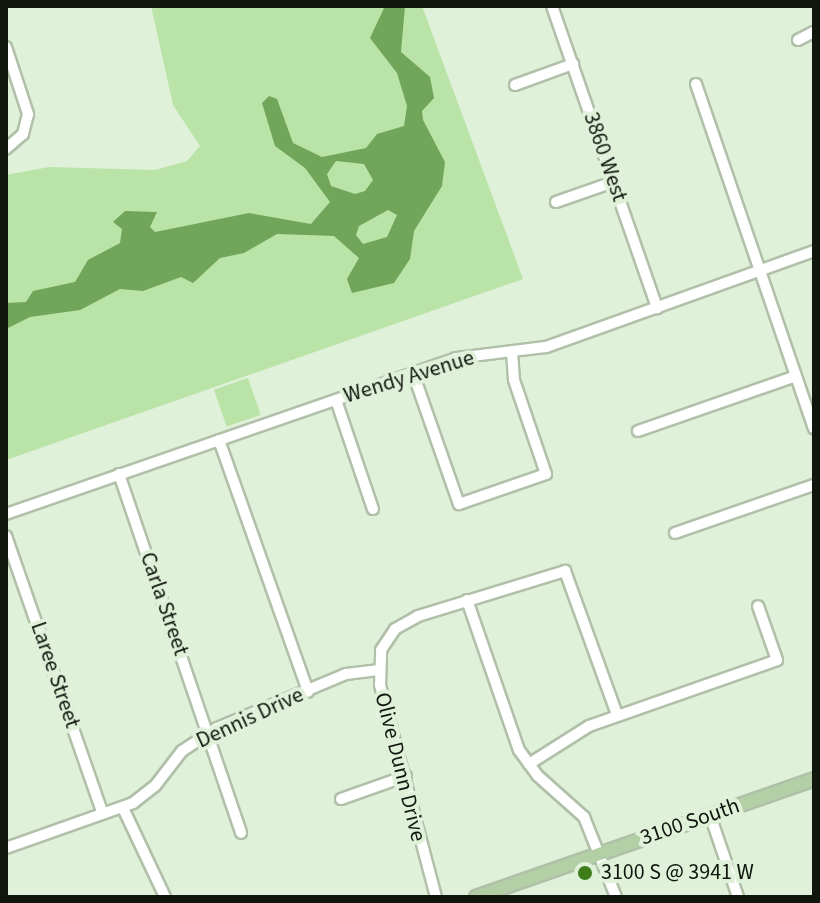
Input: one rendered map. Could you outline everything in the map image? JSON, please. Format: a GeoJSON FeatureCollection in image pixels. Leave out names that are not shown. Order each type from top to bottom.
{"type":"FeatureCollection","features":[{"type":"Feature","properties":{"kind":"main road","name":"3100 South"},"geometry":{"type":"LineString","coordinates":[[476,897],[814,779]]}},
{"type":"Feature","properties":{"kind":"street","name":"3860 West"},"geometry":{"type":"LineString","coordinates":[[552,6],[657,308]]}},
{"type":"Feature","properties":{"kind":"street"},"geometry":{"type":"LineString","coordinates":[[798,40],[814,32]]}},
{"type":"Feature","properties":{"kind":"street"},"geometry":{"type":"LineString","coordinates":[[6,47],[28,114],[23,134],[6,149]]}},
{"type":"Feature","properties":{"kind":"street"},"geometry":{"type":"LineString","coordinates":[[515,85],[573,64]]}},
{"type":"Feature","properties":{"kind":"street"},"geometry":{"type":"LineString","coordinates":[[696,84],[814,428]]}},
{"type":"Feature","properties":{"kind":"street"},"geometry":{"type":"LineString","coordinates":[[556,202],[613,182]]}},
{"type":"Feature","properties":{"kind":"street","name":"Wendy Avenue"},"geometry":{"type":"LineString","coordinates":[[6,514],[469,355],[512,353],[546,347],[814,251]]}},
{"type":"Feature","properties":{"kind":"street"},"geometry":{"type":"LineString","coordinates":[[413,373],[459,504],[546,474],[514,380],[512,353]]}},
{"type":"Feature","properties":{"kind":"street"},"geometry":{"type":"LineString","coordinates":[[638,431],[796,376]]}},
{"type":"Feature","properties":{"kind":"street"},"geometry":{"type":"LineString","coordinates":[[336,400],[373,509]]}},
{"type":"Feature","properties":{"kind":"street"},"geometry":{"type":"LineString","coordinates":[[219,440],[308,692]]}},
{"type":"Feature","properties":{"kind":"street","name":"Carla Street"},"geometry":{"type":"LineString","coordinates":[[119,474],[241,833]]}},
{"type":"Feature","properties":{"kind":"street"},"geometry":{"type":"LineString","coordinates":[[675,533],[814,485]]}},
{"type":"Feature","properties":{"kind":"street","name":"Laree Street"},"geometry":{"type":"LineString","coordinates":[[6,536],[103,814]]}},
{"type":"Feature","properties":{"kind":"street","name":"Olive Dunn Drive"},"geometry":{"type":"LineString","coordinates":[[436,897],[416,834],[406,776],[378,670],[384,642],[401,624],[467,600],[565,571],[617,715]]}},
{"type":"Feature","properties":{"kind":"street"},"geometry":{"type":"LineString","coordinates":[[467,600],[512,734],[529,764],[580,812],[600,853],[616,897]]}},
{"type":"Feature","properties":{"kind":"street"},"geometry":{"type":"LineString","coordinates":[[529,764],[589,726],[777,660],[758,606]]}},
{"type":"Feature","properties":{"kind":"street","name":"Dennis Drive"},"geometry":{"type":"LineString","coordinates":[[6,848],[123,808],[150,791],[182,751],[208,733],[346,674],[378,670]]}},
{"type":"Feature","properties":{"kind":"street"},"geometry":{"type":"LineString","coordinates":[[341,799],[406,776]]}},
{"type":"Feature","properties":{"kind":"street"},"geometry":{"type":"LineString","coordinates":[[123,808],[165,897]]}},
{"type":"Feature","properties":{"kind":"street"},"geometry":{"type":"LineString","coordinates":[[710,815],[738,897]]}},
{"type":"Feature","properties":{"kind":"shaded area"},"geometry":{"type":"Polygon","coordinates":[[[151,6],[422,6],[523,279],[6,460],[6,175],[49,167],[155,170],[187,161],[200,146],[173,105],[151,6]]]}},
{"type":"Feature","properties":{"kind":"shaded area"},"geometry":{"type":"Polygon","coordinates":[[[385,6],[405,6],[401,52],[430,77],[434,98],[422,111],[423,120],[445,162],[442,186],[414,231],[410,259],[394,283],[352,293],[347,279],[359,258],[334,236],[277,234],[244,253],[220,258],[193,283],[181,277],[143,291],[120,289],[80,310],[30,317],[6,329],[6,303],[26,302],[33,291],[75,282],[88,260],[120,243],[122,229],[113,222],[125,211],[157,212],[150,227],[155,232],[249,213],[311,224],[330,202],[305,168],[275,146],[262,103],[269,96],[277,99],[293,143],[322,157],[366,148],[377,134],[404,126],[407,106],[397,73],[370,38],[385,6]],[[336,161],[327,174],[331,186],[355,194],[365,191],[373,180],[364,164],[336,161]],[[388,210],[359,226],[356,235],[363,244],[387,237],[397,215],[388,210]]]}},
{"type":"Feature","properties":{"kind":"shaded area"},"geometry":{"type":"Polygon","coordinates":[[[248,378],[261,415],[227,427],[214,390],[248,378]]]}},
{"type":"Feature","properties":{"kind":"place","name":"3100 S @ 3941 W"},"geometry":{"type":"Point","coordinates":[585,873]}}]}
